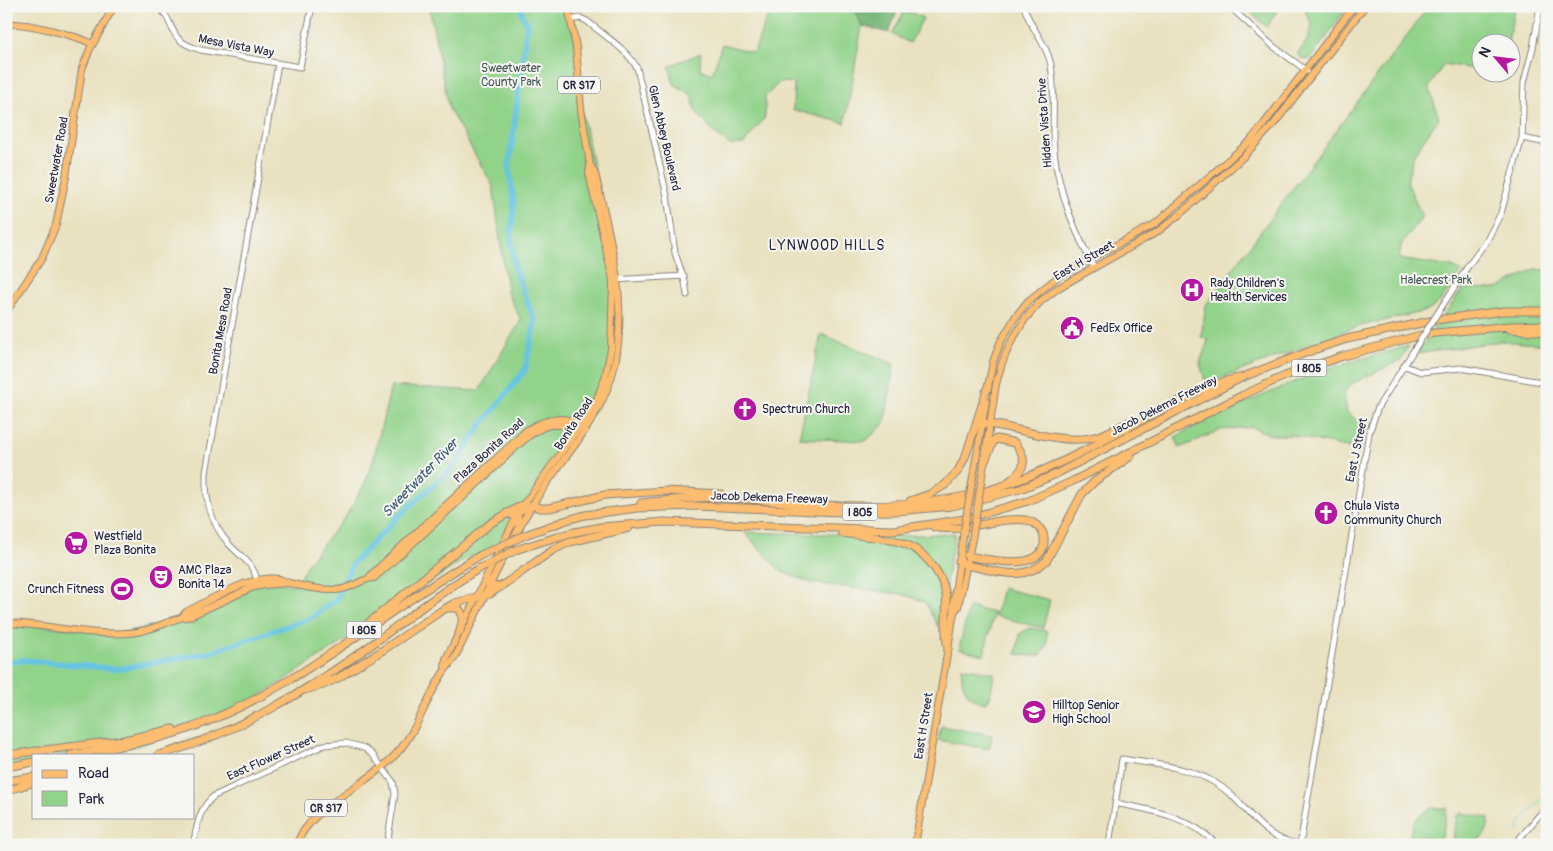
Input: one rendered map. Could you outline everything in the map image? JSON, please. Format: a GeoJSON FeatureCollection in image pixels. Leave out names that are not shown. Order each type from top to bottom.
{"type":"FeatureCollection","features":[{"type":"Feature","properties":{"kind":"highway","name":"Jacob Dekema Freeway"},"geometry":{"type":"LineString","coordinates":[[77,754],[143,742],[212,720],[252,701],[294,677],[452,571],[481,555],[525,534],[585,515],[637,508],[680,506],[841,512],[896,512],[952,506],[1020,489],[1054,475],[1243,377],[1313,350],[1347,339],[1435,320],[1504,311],[1547,311]]}},
{"type":"Feature","properties":{"kind":"highway","name":"Jacob Dekema Freeway"},"geometry":{"type":"LineString","coordinates":[[161,754],[198,742],[257,716],[304,690],[377,641],[458,580],[518,549],[570,533],[630,524],[664,522],[893,530],[930,526],[965,519],[1028,501],[1073,481],[1243,394],[1285,376],[1343,356],[1425,334],[1547,325]]}},
{"type":"Feature","properties":{"kind":"highway"},"geometry":{"type":"LineString","coordinates":[[1500,327],[1547,332]]}},
{"type":"Feature","properties":{"kind":"highway"},"geometry":{"type":"LineString","coordinates":[[585,515],[621,506],[697,498],[870,506],[900,506],[936,502],[982,492],[1027,478],[1063,462],[1148,416],[1230,378],[1243,377]]}},
{"type":"Feature","properties":{"kind":"highway"},"geometry":{"type":"LineString","coordinates":[[870,506],[922,498],[944,486],[958,471],[966,455],[988,386]]}},
{"type":"Feature","properties":{"kind":"highway"},"geometry":{"type":"LineString","coordinates":[[986,424],[1062,438],[1085,438],[1099,435],[1138,418],[1148,416]]}},
{"type":"Feature","properties":{"kind":"highway"},"geometry":{"type":"LineString","coordinates":[[962,563],[1017,574],[1029,572],[1039,567],[1047,560],[1082,494],[1095,481],[1159,438]]}},
{"type":"Feature","properties":{"kind":"highway"},"geometry":{"type":"LineString","coordinates":[[982,492],[1009,482],[1022,470],[1024,456],[1015,442],[997,439],[991,444],[984,463]]}},
{"type":"Feature","properties":{"kind":"highway"},"geometry":{"type":"LineString","coordinates":[[337,648],[491,523],[507,513],[532,506],[550,508],[597,496],[666,491],[737,495],[750,500]]}},
{"type":"Feature","properties":{"kind":"highway"},"geometry":{"type":"LineString","coordinates":[[507,513],[520,510]]}},
{"type":"Feature","properties":{"kind":"highway"},"geometry":{"type":"LineString","coordinates":[[519,528],[520,510]]}},
{"type":"Feature","properties":{"kind":"highway"},"geometry":{"type":"LineString","coordinates":[[930,526],[944,529],[1024,519],[1038,526],[1044,535],[1044,546],[1038,554],[1028,561],[1006,562],[967,556]]}},
{"type":"Feature","properties":{"kind":"highway"},"geometry":{"type":"LineString","coordinates":[[304,690],[323,686],[338,678],[446,608],[455,603],[485,596],[501,587],[538,559],[570,542],[608,532],[664,522]]}},
{"type":"Feature","properties":{"kind":"highway"},"geometry":{"type":"LineString","coordinates":[[808,528],[900,542],[913,548],[928,560],[936,570],[946,594],[948,649]]}},
{"type":"Feature","properties":{"kind":"highway"},"geometry":{"type":"LineString","coordinates":[[486,577],[490,586],[501,587]]}},
{"type":"Feature","properties":{"kind":"highway"},"geometry":{"type":"LineString","coordinates":[[446,608],[458,608],[462,613],[463,618],[460,631]]}},
{"type":"Feature","properties":{"kind":"highway"},"geometry":{"type":"LineString","coordinates":[[6,756],[139,737],[212,720]]}},
{"type":"Feature","properties":{"kind":"highway"},"geometry":{"type":"LineString","coordinates":[[6,767],[32,762]]}},
{"type":"Feature","properties":{"kind":"highway"},"geometry":{"type":"LineString","coordinates":[[6,782],[32,778]]}},
{"type":"Feature","properties":{"kind":"highway"},"geometry":{"type":"LineString","coordinates":[[6,791],[32,783]]}},
{"type":"Feature","properties":{"kind":"main road","name":"Sweetwater Road"},"geometry":{"type":"LineString","coordinates":[[6,312],[42,258],[56,225],[67,171],[78,101],[79,81],[86,57],[114,6]]}},
{"type":"Feature","properties":{"kind":"main road","name":"Bonita Road"},"geometry":{"type":"LineString","coordinates":[[383,767],[410,737],[444,669],[446,659],[475,599],[520,510],[604,397],[615,362],[619,321],[616,280],[589,173],[590,165],[581,110],[576,47],[568,6]]}},
{"type":"Feature","properties":{"kind":"main road","name":"East H Street"},"geometry":{"type":"LineString","coordinates":[[962,563],[967,556],[973,534],[984,463],[988,386],[993,362],[1000,343],[1016,316],[1028,301],[1059,276],[1155,224],[1250,140],[1354,6]]}},
{"type":"Feature","properties":{"kind":"main road","name":"East H Street"},"geometry":{"type":"LineString","coordinates":[[915,845],[954,612],[958,607],[964,530],[972,483],[1002,363],[1018,328],[1033,309],[1052,292],[1157,232],[1172,221],[1259,142],[1365,6]]}},
{"type":"Feature","properties":{"kind":"main road"},"geometry":{"type":"LineString","coordinates":[[7,23],[54,31],[93,44]]}},
{"type":"Feature","properties":{"kind":"main road","name":"Plaza Bonita Road"},"geometry":{"type":"LineString","coordinates":[[6,623],[110,634],[141,631],[182,616],[188,617],[257,583],[281,580],[286,583],[314,589],[342,590],[355,586],[369,578],[527,430],[544,421],[555,419],[572,420],[582,427]]}},
{"type":"Feature","properties":{"kind":"main road","name":"Bonita Road"},"geometry":{"type":"LineString","coordinates":[[444,669],[454,658],[519,528],[582,427]]}},
{"type":"Feature","properties":{"kind":"main road","name":"CR S17"},"geometry":{"type":"LineString","coordinates":[[296,845],[305,828],[317,815],[383,767]]}},
{"type":"Feature","properties":{"kind":"street","name":"Mesa Vista Way"},"geometry":{"type":"LineString","coordinates":[[159,6],[177,39],[188,46],[201,50],[300,67],[312,6]]}},
{"type":"Feature","properties":{"kind":"street","name":"Hidden Vista Drive"},"geometry":{"type":"LineString","coordinates":[[1024,6],[1048,53],[1051,63],[1054,139],[1057,168],[1064,200],[1094,267]]}},
{"type":"Feature","properties":{"kind":"street"},"geometry":{"type":"LineString","coordinates":[[1229,6],[1273,46],[1312,75]]}},
{"type":"Feature","properties":{"kind":"street","name":"East J Street"},"geometry":{"type":"LineString","coordinates":[[1300,844],[1369,433],[1378,407],[1500,218],[1522,138],[1524,86],[1539,6]]}},
{"type":"Feature","properties":{"kind":"street","name":"Glen Abbey Boulevard"},"geometry":{"type":"LineString","coordinates":[[572,20],[580,18],[587,21],[626,54],[637,68],[667,196],[675,253],[684,276],[687,295]]}},
{"type":"Feature","properties":{"kind":"street","name":"Bonita Mesa Road"},"geometry":{"type":"LineString","coordinates":[[257,583],[252,566],[228,543],[214,523],[208,507],[206,473],[278,64]]}},
{"type":"Feature","properties":{"kind":"street"},"geometry":{"type":"LineString","coordinates":[[1522,138],[1547,142]]}},
{"type":"Feature","properties":{"kind":"street"},"geometry":{"type":"LineString","coordinates":[[616,280],[684,276]]}},
{"type":"Feature","properties":{"kind":"street"},"geometry":{"type":"LineString","coordinates":[[1404,366],[1421,372],[1461,368],[1547,383]]}},
{"type":"Feature","properties":{"kind":"street","name":"East Flower Street"},"geometry":{"type":"LineString","coordinates":[[193,845],[200,814],[214,796],[324,745],[346,743],[364,748],[383,767]]}},
{"type":"Feature","properties":{"kind":"street"},"geometry":{"type":"LineString","coordinates":[[1109,845],[1122,759],[1184,770],[1211,780],[1237,800],[1266,832],[1278,839],[1300,844]]}},
{"type":"Feature","properties":{"kind":"street"},"geometry":{"type":"LineString","coordinates":[[383,767],[396,789],[387,845]]}},
{"type":"Feature","properties":{"kind":"street"},"geometry":{"type":"LineString","coordinates":[[1115,803],[1155,810],[1171,816],[1196,827],[1217,845]]}},
{"type":"Feature","properties":{"kind":"street"},"geometry":{"type":"LineString","coordinates":[[1514,845],[1547,806]]}},
{"type":"Feature","properties":{"kind":"green space","name":"Sweetwater County Park"},"geometry":{"type":"Polygon","coordinates":[[[429,6],[567,6],[572,20],[581,109],[615,268],[617,301],[615,349],[612,367],[597,407],[512,537],[481,555],[467,558],[418,590],[388,613],[252,701],[142,745],[98,754],[32,754],[32,765],[6,770],[6,623],[120,633],[171,622],[258,582],[296,585],[307,564],[346,516],[364,485],[373,461],[391,386],[479,391],[521,320],[507,292],[493,186],[449,109],[429,6]]]}},
{"type":"Feature","properties":{"kind":"green space"},"geometry":{"type":"Polygon","coordinates":[[[771,6],[854,6],[862,26],[845,123],[793,110],[794,83],[780,82],[765,97],[765,117],[744,144],[730,145],[712,131],[695,110],[692,95],[674,84],[669,66],[701,53],[700,69],[712,74],[722,44],[754,53],[771,6]]]}},
{"type":"Feature","properties":{"kind":"green space"},"geometry":{"type":"Polygon","coordinates":[[[854,6],[898,6],[889,33],[862,26],[854,6]]]}},
{"type":"Feature","properties":{"kind":"green space"},"geometry":{"type":"Polygon","coordinates":[[[1243,6],[1280,6],[1267,27],[1243,6]]]}},
{"type":"Feature","properties":{"kind":"green space"},"geometry":{"type":"Polygon","coordinates":[[[1303,6],[1348,6],[1311,59],[1304,60],[1297,54],[1307,41],[1312,25],[1303,6]]]}},
{"type":"Feature","properties":{"kind":"green space","name":"Halecrest Park"},"geometry":{"type":"Polygon","coordinates":[[[1429,6],[1515,6],[1510,32],[1470,32],[1470,68],[1444,64],[1429,87],[1439,118],[1414,154],[1407,182],[1422,217],[1401,245],[1399,259],[1452,267],[1461,271],[1443,298],[1430,310],[1356,327],[1206,384],[1200,363],[1208,340],[1201,337],[1206,305],[1429,6]]]}},
{"type":"Feature","properties":{"kind":"green space"},"geometry":{"type":"Polygon","coordinates":[[[905,10],[923,18],[910,43],[892,34],[905,10]]]}},
{"type":"Feature","properties":{"kind":"green space"},"geometry":{"type":"Polygon","coordinates":[[[1535,269],[1547,270],[1547,345],[1501,341],[1417,354],[1463,288],[1497,289],[1535,269]]]}},
{"type":"Feature","properties":{"kind":"green space"},"geometry":{"type":"Polygon","coordinates":[[[821,334],[894,364],[885,423],[866,441],[799,438],[821,334]]]}},
{"type":"Feature","properties":{"kind":"green space"},"geometry":{"type":"Polygon","coordinates":[[[1408,346],[1401,360],[1351,384],[1344,394],[1347,412],[1365,428],[1360,450],[1290,435],[1271,435],[1252,427],[1220,430],[1180,448],[1175,437],[1210,418],[1325,369],[1408,346]]]}},
{"type":"Feature","properties":{"kind":"green space"},"geometry":{"type":"Polygon","coordinates":[[[744,532],[901,536],[955,533],[938,627],[925,602],[901,594],[812,583],[782,572],[744,532]]]}},
{"type":"Feature","properties":{"kind":"green space"},"geometry":{"type":"Polygon","coordinates":[[[1002,588],[1050,600],[1043,628],[995,616],[1002,588]]]}},
{"type":"Feature","properties":{"kind":"green space"},"geometry":{"type":"Polygon","coordinates":[[[969,607],[994,613],[984,655],[959,649],[969,607]]]}},
{"type":"Feature","properties":{"kind":"green space"},"geometry":{"type":"Polygon","coordinates":[[[1029,628],[1047,631],[1047,646],[1041,655],[1016,654],[1020,634],[1029,628]]]}},
{"type":"Feature","properties":{"kind":"green space"},"geometry":{"type":"Polygon","coordinates":[[[962,667],[994,673],[990,697],[986,703],[974,699],[966,691],[962,680],[962,667]]]}},
{"type":"Feature","properties":{"kind":"green space"},"geometry":{"type":"Polygon","coordinates":[[[941,726],[992,735],[989,749],[938,740],[941,726]]]}},
{"type":"Feature","properties":{"kind":"green space"},"geometry":{"type":"Polygon","coordinates":[[[1432,808],[1447,808],[1442,837],[1438,840],[1410,836],[1416,819],[1432,808]]]}},
{"type":"Feature","properties":{"kind":"green space"},"geometry":{"type":"Polygon","coordinates":[[[1461,813],[1489,818],[1488,826],[1486,832],[1478,841],[1452,845],[1457,816],[1461,813]]]}},
{"type":"Feature","properties":{"kind":"waterway","name":"Sweetwater River"},"geometry":{"type":"LineString","coordinates":[[6,663],[24,660],[117,669],[208,653],[311,618],[337,599],[352,564],[400,515],[459,460],[474,435],[525,370],[535,321],[515,270],[511,240],[514,203],[509,168],[527,24],[522,15],[521,6]]}},
{"type":"Feature","properties":{"kind":"waterway"},"geometry":{"type":"LineString","coordinates":[[1518,831],[1520,823],[1547,793]]}},
{"type":"Feature","properties":{"kind":"place","name":"Rady Children's Health Services"},"geometry":{"type":"Point","coordinates":[1192,290]}},
{"type":"Feature","properties":{"kind":"place","name":"FedEx Office"},"geometry":{"type":"Point","coordinates":[1072,328]}},
{"type":"Feature","properties":{"kind":"place","name":"Spectrum Church"},"geometry":{"type":"Point","coordinates":[745,409]}},
{"type":"Feature","properties":{"kind":"place","name":"Chula Vista Community Church"},"geometry":{"type":"Point","coordinates":[1326,513]}},
{"type":"Feature","properties":{"kind":"place","name":"Westfield Plaza Bonita"},"geometry":{"type":"Point","coordinates":[76,543]}},
{"type":"Feature","properties":{"kind":"place","name":"AMC Plaza Bonita 14"},"geometry":{"type":"Point","coordinates":[161,577]}},
{"type":"Feature","properties":{"kind":"place","name":"Crunch Fitness"},"geometry":{"type":"Point","coordinates":[122,589]}},
{"type":"Feature","properties":{"kind":"place","name":"Hilltop Senior High School"},"geometry":{"type":"Point","coordinates":[1034,712]}},
{"type":"Feature","properties":{"kind":"district","name":"LYNWOOD HILLS"},"geometry":{"type":"Point","coordinates":[827,245]}}]}
